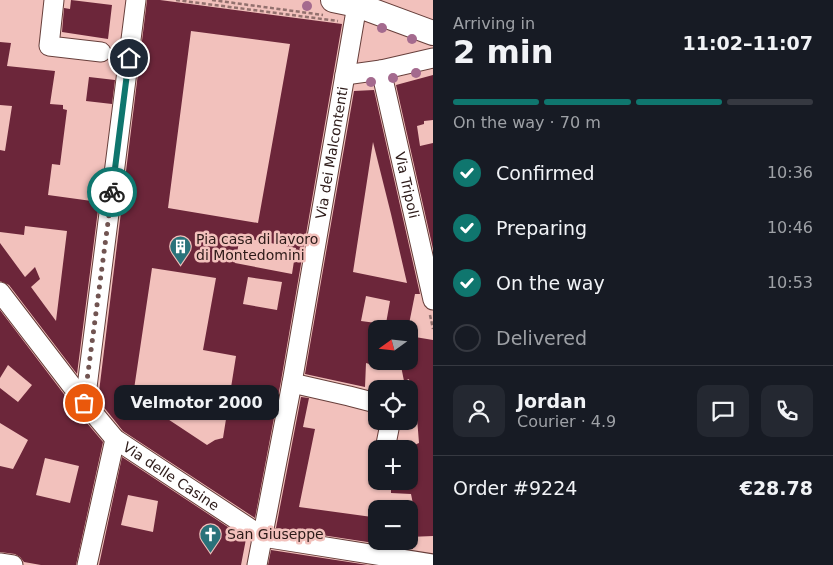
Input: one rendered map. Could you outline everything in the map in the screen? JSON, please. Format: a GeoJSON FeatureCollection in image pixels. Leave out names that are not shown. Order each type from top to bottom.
{"type":"FeatureCollection","features":[{"type":"Feature","properties":{"kind":"main road"},"geometry":{"type":"LineString","coordinates":[[344,11],[433,33]]}},
{"type":"Feature","properties":{"kind":"street"},"geometry":{"type":"LineString","coordinates":[[54,0],[49,46],[102,52]]}},
{"type":"Feature","properties":{"kind":"street"},"geometry":{"type":"LineString","coordinates":[[84,403],[136,0]]}},
{"type":"Feature","properties":{"kind":"street","name":"Via dei Malcontenti"},"geometry":{"type":"LineString","coordinates":[[257,565],[292,383],[345,74],[344,11]]}},
{"type":"Feature","properties":{"kind":"street"},"geometry":{"type":"LineString","coordinates":[[345,74],[381,70],[433,58]]}},
{"type":"Feature","properties":{"kind":"street","name":"Via Tripoli"},"geometry":{"type":"LineString","coordinates":[[381,70],[433,300]]}},
{"type":"Feature","properties":{"kind":"street","name":"Via delle Casine"},"geometry":{"type":"LineString","coordinates":[[0,292],[84,403],[115,439],[263,537],[433,564]]}},
{"type":"Feature","properties":{"kind":"street"},"geometry":{"type":"LineString","coordinates":[[292,383],[368,401]]}},
{"type":"Feature","properties":{"kind":"street"},"geometry":{"type":"LineString","coordinates":[[87,565],[115,439]]}},
{"type":"Feature","properties":{"kind":"street"},"geometry":{"type":"LineString","coordinates":[[0,563],[13,565]]}},
{"type":"Feature","properties":{"kind":"path"},"geometry":{"type":"LineString","coordinates":[[176,0],[344,11]]}},
{"type":"Feature","properties":{"kind":"path"},"geometry":{"type":"LineString","coordinates":[[212,0],[344,11]]}},
{"type":"Feature","properties":{"kind":"building"},"geometry":{"type":"Polygon","coordinates":[[[71,0],[112,5],[108,39],[62,32],[64,8],[70,9],[71,0]]]}},
{"type":"Feature","properties":{"kind":"building","name":"Pia casa di lavoro di Montedomini"},"geometry":{"type":"Polygon","coordinates":[[[147,0],[160,0],[342,24],[281,381],[255,518],[123,431],[98,400],[147,0]],[[191,31],[168,208],[258,223],[290,44],[191,31]],[[240,237],[235,263],[292,274],[296,248],[240,237]],[[152,268],[133,396],[207,445],[223,438],[236,356],[203,350],[216,278],[152,268]],[[248,277],[243,304],[277,310],[282,282],[248,277]]]}},
{"type":"Feature","properties":{"kind":"building"},"geometry":{"type":"Polygon","coordinates":[[[0,42],[11,43],[7,66],[55,71],[50,104],[63,105],[63,109],[67,110],[60,165],[52,164],[48,195],[99,202],[77,374],[9,285],[0,281],[0,243],[25,277],[35,267],[40,279],[31,287],[56,321],[67,231],[25,226],[24,235],[0,232],[0,150],[5,151],[12,106],[0,105],[0,42]]]}},
{"type":"Feature","properties":{"kind":"building"},"geometry":{"type":"Polygon","coordinates":[[[433,75],[433,120],[424,121],[424,124],[417,126],[420,146],[433,143],[433,249],[396,85],[433,75]]]}},
{"type":"Feature","properties":{"kind":"building"},"geometry":{"type":"Polygon","coordinates":[[[89,77],[115,80],[112,104],[86,101],[89,77]]]}},
{"type":"Feature","properties":{"kind":"building"},"geometry":{"type":"Polygon","coordinates":[[[374,90],[420,294],[415,294],[410,320],[387,320],[390,301],[366,296],[361,321],[368,322],[368,364],[366,363],[365,387],[305,374],[354,91],[374,90]],[[373,142],[353,272],[407,283],[391,214],[373,142]]]}},
{"type":"Feature","properties":{"kind":"building"},"geometry":{"type":"Polygon","coordinates":[[[0,310],[76,410],[103,442],[76,565],[41,565],[24,562],[15,554],[0,552],[0,466],[13,469],[28,440],[0,423],[0,388],[18,402],[32,385],[8,365],[0,378],[0,310]],[[45,458],[36,495],[70,503],[79,466],[45,458]]]}},
{"type":"Feature","properties":{"kind":"building"},"geometry":{"type":"Polygon","coordinates":[[[418,338],[433,340],[433,536],[418,537],[418,500],[412,500],[411,494],[391,493],[391,490],[418,490],[418,380],[404,380],[402,370],[418,370],[418,338]]]}},
{"type":"Feature","properties":{"kind":"building"},"geometry":{"type":"Polygon","coordinates":[[[301,397],[309,398],[303,427],[315,429],[299,507],[368,516],[368,542],[276,528],[301,397]]]}},
{"type":"Feature","properties":{"kind":"building"},"geometry":{"type":"Polygon","coordinates":[[[122,457],[246,539],[241,565],[99,565],[122,457]],[[128,495],[121,525],[153,532],[158,501],[128,495]]]}},
{"type":"Feature","properties":{"kind":"building"},"geometry":{"type":"Polygon","coordinates":[[[271,550],[368,565],[268,565],[271,550]]]}},
{"type":"Feature","properties":{"kind":"way so far"},"geometry":{"type":"LineString","coordinates":[[84,403],[112,192]]}},
{"type":"Feature","properties":{"kind":"place","name":"Pia casa di lavoro di Montedomini"},"geometry":{"type":"Point","coordinates":[180,266]}},
{"type":"Feature","properties":{"kind":"place","name":"Velmotor 2000"},"geometry":{"type":"Point","coordinates":[84,403]}},
{"type":"Feature","properties":{"kind":"place","name":"San Giuseppe"},"geometry":{"type":"Point","coordinates":[211,553]}},
{"type":"Feature","properties":{"kind":"route"},"geometry":{"type":"LineString","coordinates":[[112,192],[129,58]]}}]}
